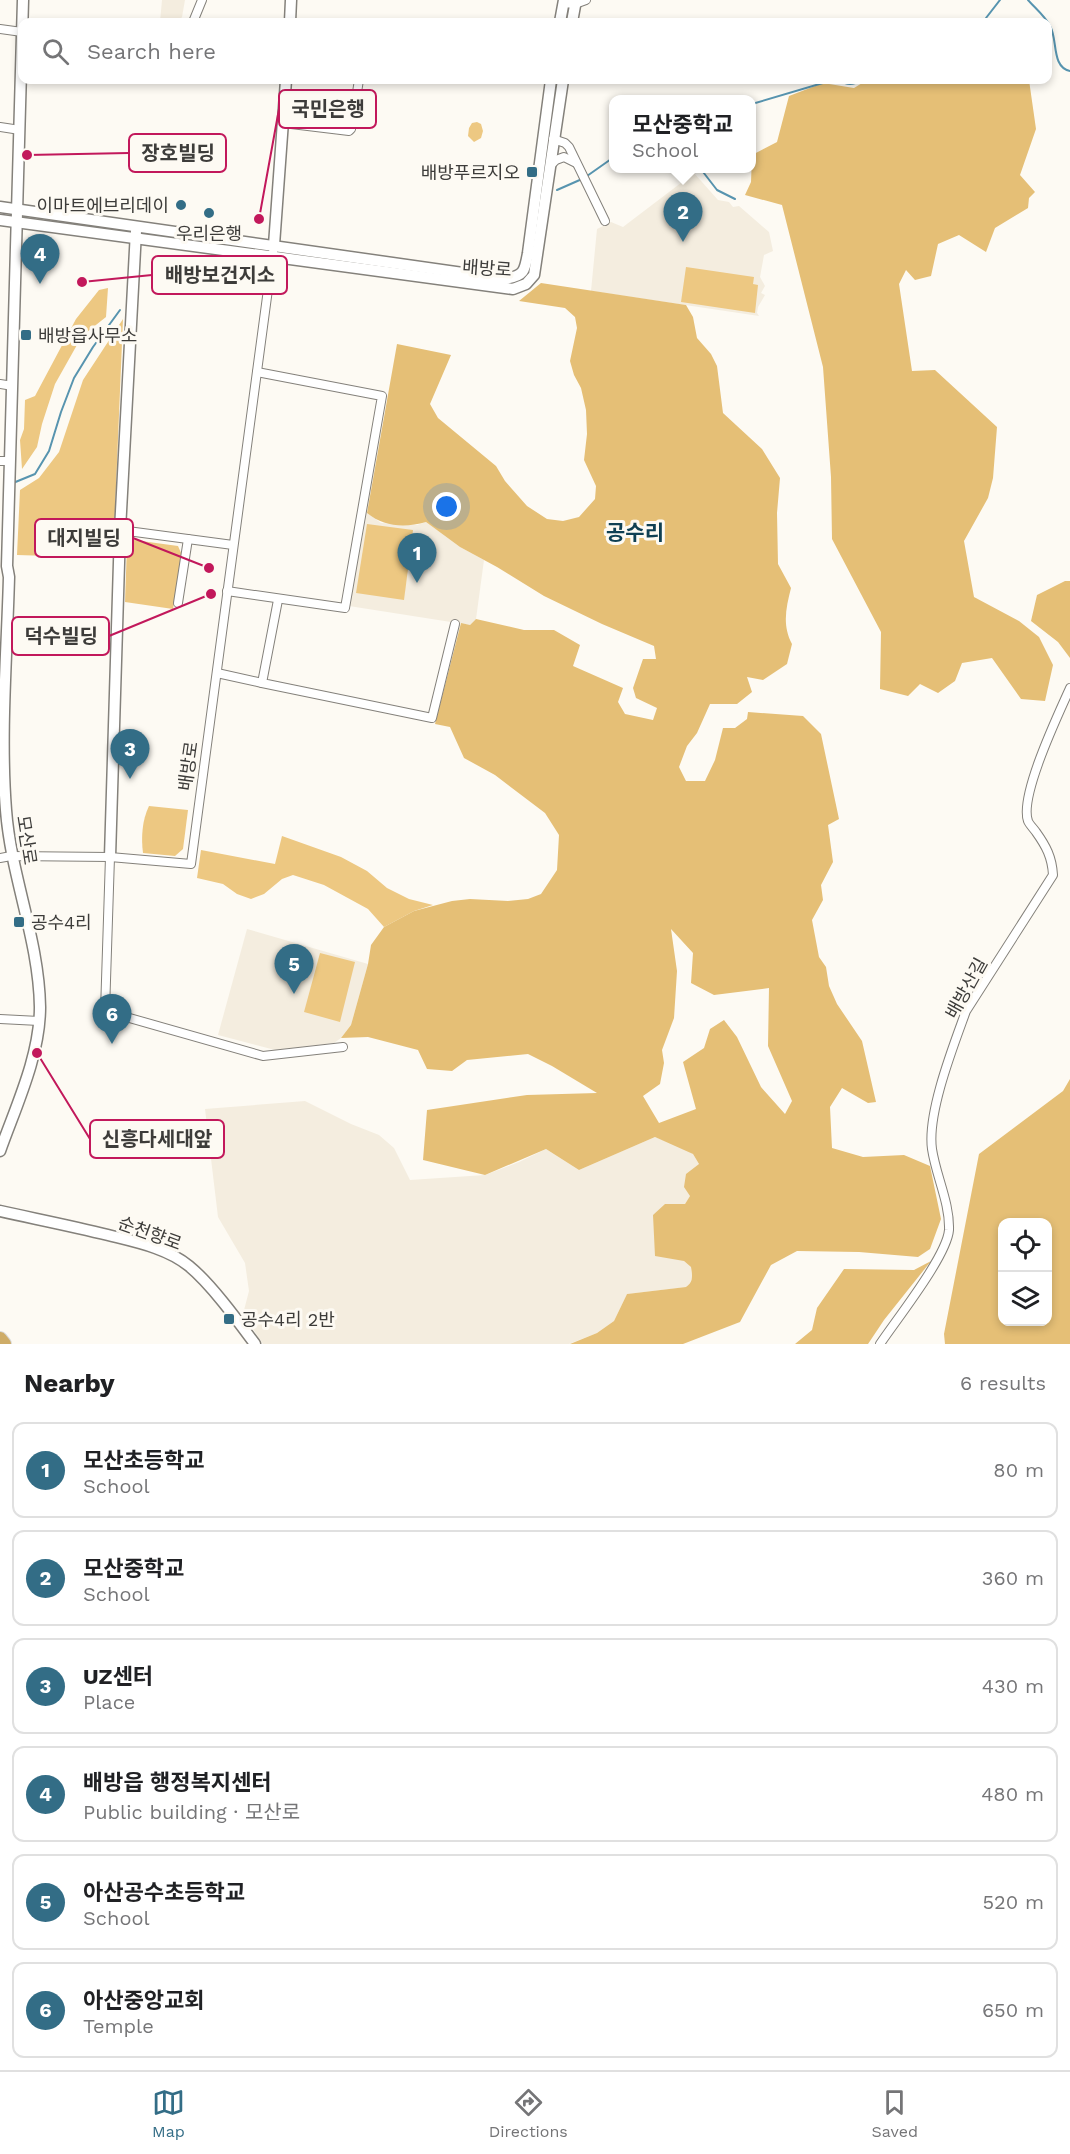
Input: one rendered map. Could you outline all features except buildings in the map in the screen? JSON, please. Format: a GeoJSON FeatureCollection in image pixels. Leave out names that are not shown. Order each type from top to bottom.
{"type":"FeatureCollection","features":[{"type":"Feature","properties":{"kind":"highway"},"geometry":{"type":"LineString","coordinates":[[0,1339],[4,1344]]}},
{"type":"Feature","properties":{"kind":"street","name":"모산로"},"geometry":{"type":"LineString","coordinates":[[22,18],[23,0]]}},
{"type":"Feature","properties":{"kind":"street"},"geometry":{"type":"LineString","coordinates":[[195,18],[202,0]]}},
{"type":"Feature","properties":{"kind":"street"},"geometry":{"type":"LineString","coordinates":[[290,18],[291,0]]}},
{"type":"Feature","properties":{"kind":"street"},"geometry":{"type":"LineString","coordinates":[[561,18],[564,2],[586,0]]}},
{"type":"Feature","properties":{"kind":"street"},"geometry":{"type":"LineString","coordinates":[[573,18],[576,2]]}},
{"type":"Feature","properties":{"kind":"street"},"geometry":{"type":"LineString","coordinates":[[0,29],[18,31]]}},
{"type":"Feature","properties":{"kind":"street","name":"모산로"},"geometry":{"type":"LineString","coordinates":[[0,1151],[28,1072],[40,1009],[34,948],[6,857],[4,758],[9,577],[4,565],[9,497],[7,463],[13,386],[21,84]]}},
{"type":"Feature","properties":{"kind":"street","name":"배방로"},"geometry":{"type":"LineString","coordinates":[[110,857],[191,864],[274,245],[284,84]]}},
{"type":"Feature","properties":{"kind":"street"},"geometry":{"type":"LineString","coordinates":[[282,123],[349,131],[358,84]]}},
{"type":"Feature","properties":{"kind":"street","name":"배방로"},"geometry":{"type":"LineString","coordinates":[[0,220],[274,245],[505,279],[518,276],[526,268],[550,84]]}},
{"type":"Feature","properties":{"kind":"street","name":"배방로"},"geometry":{"type":"LineString","coordinates":[[0,207],[272,258],[513,289],[526,284],[534,275],[562,84]]}},
{"type":"Feature","properties":{"kind":"street"},"geometry":{"type":"LineString","coordinates":[[0,127],[20,130]]}},
{"type":"Feature","properties":{"kind":"street"},"geometry":{"type":"LineString","coordinates":[[553,139],[569,147],[605,221]]}},
{"type":"Feature","properties":{"kind":"street"},"geometry":{"type":"LineString","coordinates":[[549,166],[564,157],[576,163]]}},
{"type":"Feature","properties":{"kind":"street"},"geometry":{"type":"LineString","coordinates":[[135,232],[120,530],[105,1011],[262,1056],[343,1047]]}},
{"type":"Feature","properties":{"kind":"street"},"geometry":{"type":"LineString","coordinates":[[227,591],[345,608],[382,396],[257,372]]}},
{"type":"Feature","properties":{"kind":"street"},"geometry":{"type":"LineString","coordinates":[[0,384],[13,386]]}},
{"type":"Feature","properties":{"kind":"street"},"geometry":{"type":"LineString","coordinates":[[120,530],[233,545]]}},
{"type":"Feature","properties":{"kind":"street"},"geometry":{"type":"LineString","coordinates":[[178,603],[188,539]]}},
{"type":"Feature","properties":{"kind":"street"},"geometry":{"type":"LineString","coordinates":[[262,682],[278,600]]}},
{"type":"Feature","properties":{"kind":"street"},"geometry":{"type":"LineString","coordinates":[[217,673],[432,718],[455,624]]}},
{"type":"Feature","properties":{"kind":"street","name":"배방산길"},"geometry":{"type":"LineString","coordinates":[[880,1344],[942,1253],[949,1231],[946,1206],[932,1149],[932,1122],[963,1019],[1053,875],[1053,862],[1048,849],[1028,821],[1027,804],[1053,723],[1070,688]]}},
{"type":"Feature","properties":{"kind":"street"},"geometry":{"type":"LineString","coordinates":[[6,857],[110,857]]}},
{"type":"Feature","properties":{"kind":"street"},"geometry":{"type":"LineString","coordinates":[[0,1019],[39,1021]]}},
{"type":"Feature","properties":{"kind":"street","name":"순천향로"},"geometry":{"type":"LineString","coordinates":[[0,1211],[122,1238],[150,1246],[178,1258],[201,1278],[255,1344]]}},
{"type":"Feature","properties":{"kind":"shaded area"},"geometry":{"type":"Polygon","coordinates":[[[162,0],[185,0],[181,18],[160,18],[162,0]]]}},
{"type":"Feature","properties":{"kind":"shaded area"},"geometry":{"type":"Polygon","coordinates":[[[820,84],[854,88],[860,84],[1030,84],[1036,129],[1020,175],[1035,192],[1029,198],[1028,208],[995,228],[986,252],[959,235],[938,244],[931,276],[915,280],[906,270],[899,284],[912,371],[935,370],[997,427],[993,478],[988,498],[964,541],[974,597],[1019,621],[1039,637],[1053,665],[1045,701],[1021,699],[992,658],[962,663],[955,681],[938,693],[920,684],[908,696],[880,689],[881,632],[832,539],[831,477],[823,367],[782,205],[745,195],[751,182],[751,173],[756,173],[756,153],[777,142],[789,96],[820,84]]]}},
{"type":"Feature","properties":{"kind":"shaded area"},"geometry":{"type":"Polygon","coordinates":[[[472,123],[481,124],[483,131],[481,138],[474,142],[468,136],[469,128],[472,123]]]}},
{"type":"Feature","properties":{"kind":"shaded area"},"geometry":{"type":"Polygon","coordinates":[[[694,173],[718,200],[729,202],[733,207],[739,206],[769,232],[773,251],[764,255],[760,277],[765,286],[761,293],[765,295],[758,307],[759,316],[591,291],[597,229],[611,222],[623,227],[694,173]]]}},
{"type":"Feature","properties":{"kind":"shaded area"},"geometry":{"type":"Polygon","coordinates":[[[686,267],[754,277],[753,284],[758,285],[755,313],[681,302],[686,267]]]}},
{"type":"Feature","properties":{"kind":"shaded area"},"geometry":{"type":"Polygon","coordinates":[[[541,283],[686,305],[693,317],[697,338],[711,354],[717,366],[723,413],[762,449],[780,478],[777,513],[778,564],[791,588],[786,609],[786,623],[792,644],[787,664],[763,680],[747,677],[752,692],[737,704],[710,704],[697,733],[687,746],[679,767],[686,781],[705,781],[715,760],[723,728],[735,728],[747,719],[748,712],[803,716],[821,734],[839,819],[828,825],[833,862],[821,885],[823,900],[812,920],[819,957],[826,967],[829,986],[837,1004],[862,1041],[876,1102],[868,1103],[842,1088],[830,1107],[832,1148],[863,1157],[904,1155],[930,1166],[941,1219],[930,1249],[918,1257],[859,1252],[797,1251],[771,1265],[740,1322],[683,1344],[570,1344],[597,1333],[614,1321],[627,1294],[686,1287],[690,1283],[691,1267],[684,1261],[655,1256],[653,1215],[665,1204],[685,1204],[690,1196],[684,1187],[686,1174],[699,1164],[693,1154],[655,1137],[579,1170],[546,1149],[485,1175],[423,1160],[427,1110],[527,1095],[597,1093],[528,1054],[467,1060],[452,1071],[427,1069],[418,1050],[368,1037],[341,1038],[351,1025],[371,945],[384,927],[414,911],[452,901],[528,899],[541,894],[557,870],[559,835],[545,813],[495,775],[464,758],[450,727],[435,724],[461,623],[470,625],[476,619],[524,630],[554,630],[580,645],[573,666],[623,688],[618,702],[625,714],[653,720],[657,708],[636,698],[633,688],[643,659],[656,659],[654,646],[544,596],[460,547],[426,522],[410,525],[388,524],[367,513],[397,344],[451,355],[430,404],[438,418],[496,466],[505,481],[527,506],[547,519],[563,521],[579,517],[595,499],[596,486],[584,460],[587,434],[586,410],[581,388],[570,361],[577,328],[575,317],[565,308],[519,301],[541,283]],[[671,929],[677,971],[674,1018],[662,1050],[664,1063],[660,1084],[643,1096],[659,1123],[696,1109],[683,1062],[704,1048],[710,1029],[724,1020],[737,1037],[761,1087],[785,1114],[792,1101],[768,1046],[769,988],[714,995],[691,983],[693,953],[671,929]]]}},
{"type":"Feature","properties":{"kind":"shaded area"},"geometry":{"type":"Polygon","coordinates":[[[108,288],[106,317],[82,336],[55,384],[37,447],[22,469],[20,440],[24,429],[25,400],[35,396],[76,319],[99,290],[108,288]]]}},
{"type":"Feature","properties":{"kind":"shaded area"},"geometry":{"type":"Polygon","coordinates":[[[123,319],[113,558],[17,555],[20,490],[39,478],[59,452],[83,380],[123,319]]]}},
{"type":"Feature","properties":{"kind":"shaded area"},"geometry":{"type":"Polygon","coordinates":[[[367,513],[381,523],[417,525],[426,522],[460,547],[484,560],[476,619],[470,625],[349,606],[367,513]]]}},
{"type":"Feature","properties":{"kind":"shaded area"},"geometry":{"type":"Polygon","coordinates":[[[367,524],[413,530],[404,600],[356,593],[367,524]]]}},
{"type":"Feature","properties":{"kind":"shaded area"},"geometry":{"type":"Polygon","coordinates":[[[134,540],[178,546],[182,555],[173,609],[125,602],[127,545],[134,540]]]}},
{"type":"Feature","properties":{"kind":"shaded area"},"geometry":{"type":"Polygon","coordinates":[[[1065,581],[1070,581],[1070,658],[1058,642],[1031,621],[1037,595],[1065,581]]]}},
{"type":"Feature","properties":{"kind":"shaded area"},"geometry":{"type":"Polygon","coordinates":[[[149,806],[188,810],[183,849],[175,856],[143,853],[143,829],[149,806]]]}},
{"type":"Feature","properties":{"kind":"shaded area"},"geometry":{"type":"Polygon","coordinates":[[[282,836],[341,857],[367,871],[387,888],[409,899],[433,905],[414,911],[384,927],[368,909],[324,885],[293,875],[282,879],[264,894],[251,899],[237,894],[223,884],[197,878],[201,850],[275,864],[282,836]]]}},
{"type":"Feature","properties":{"kind":"shaded area"},"geometry":{"type":"Polygon","coordinates":[[[247,929],[368,964],[351,1025],[341,1038],[334,1043],[275,1050],[218,1035],[247,929]]]}},
{"type":"Feature","properties":{"kind":"shaded area"},"geometry":{"type":"Polygon","coordinates":[[[320,953],[355,962],[340,1022],[304,1012],[320,953]]]}},
{"type":"Feature","properties":{"kind":"shaded area"},"geometry":{"type":"Polygon","coordinates":[[[1070,1079],[1070,1344],[945,1344],[944,1334],[979,1154],[1063,1091],[1070,1079]]]}},
{"type":"Feature","properties":{"kind":"shaded area"},"geometry":{"type":"Polygon","coordinates":[[[305,1101],[379,1135],[394,1148],[410,1180],[485,1175],[546,1149],[579,1170],[655,1137],[681,1147],[693,1154],[699,1164],[690,1196],[685,1204],[665,1204],[684,1261],[691,1267],[692,1278],[689,1285],[627,1294],[614,1321],[597,1333],[569,1344],[263,1344],[243,1314],[249,1291],[245,1263],[218,1217],[205,1109],[305,1101]]]}},
{"type":"Feature","properties":{"kind":"shaded area"},"geometry":{"type":"Polygon","coordinates":[[[931,1261],[868,1344],[795,1344],[812,1330],[817,1308],[844,1269],[914,1270],[931,1261]]]}},
{"type":"Feature","properties":{"kind":"waterway"},"geometry":{"type":"LineString","coordinates":[[986,18],[1000,0]]}},
{"type":"Feature","properties":{"kind":"waterway"},"geometry":{"type":"LineString","coordinates":[[1028,0],[1045,18]]}},
{"type":"Feature","properties":{"kind":"waterway"},"geometry":{"type":"LineString","coordinates":[[1052,32],[1057,58],[1060,64],[1070,71]]}},
{"type":"Feature","properties":{"kind":"waterway"},"geometry":{"type":"LineString","coordinates":[[756,103],[820,84]]}},
{"type":"Feature","properties":{"kind":"waterway"},"geometry":{"type":"LineString","coordinates":[[587,176],[609,161]]}},
{"type":"Feature","properties":{"kind":"waterway"},"geometry":{"type":"LineString","coordinates":[[704,173],[717,190],[735,199]]}},
{"type":"Feature","properties":{"kind":"waterway"},"geometry":{"type":"LineString","coordinates":[[557,190],[582,179]]}},
{"type":"Feature","properties":{"kind":"waterway"},"geometry":{"type":"LineString","coordinates":[[13,483],[35,474],[49,451],[74,378],[120,310]]}},
{"type":"Feature","properties":{"kind":"place","name":"장호빌딩"},"geometry":{"type":"Point","coordinates":[27,155]}},
{"type":"Feature","properties":{"kind":"place","name":"배방푸르지오"},"geometry":{"type":"Point","coordinates":[532,172]}},
{"type":"Feature","properties":{"kind":"place","name":"이마트에브리데이"},"geometry":{"type":"Point","coordinates":[181,205]}},
{"type":"Feature","properties":{"kind":"place","name":"우리은행"},"geometry":{"type":"Point","coordinates":[209,213]}},
{"type":"Feature","properties":{"kind":"place","name":"국민은행"},"geometry":{"type":"Point","coordinates":[259,219]}},
{"type":"Feature","properties":{"kind":"place","name":"모산중학교"},"geometry":{"type":"Point","coordinates":[683,242]}},
{"type":"Feature","properties":{"kind":"place","name":"배방보건지소"},"geometry":{"type":"Point","coordinates":[82,282]}},
{"type":"Feature","properties":{"kind":"place","name":"배방읍 행정복지센터"},"geometry":{"type":"Point","coordinates":[40,284]}},
{"type":"Feature","properties":{"kind":"place","name":"배방읍사무소"},"geometry":{"type":"Point","coordinates":[26,335]}},
{"type":"Feature","properties":{"kind":"place","name":"대지빌딩"},"geometry":{"type":"Point","coordinates":[209,568]}},
{"type":"Feature","properties":{"kind":"place","name":"모산초등학교"},"geometry":{"type":"Point","coordinates":[417,583]}},
{"type":"Feature","properties":{"kind":"place","name":"덕수빌딩"},"geometry":{"type":"Point","coordinates":[211,594]}},
{"type":"Feature","properties":{"kind":"place","name":"UZ센터"},"geometry":{"type":"Point","coordinates":[130,779]}},
{"type":"Feature","properties":{"kind":"place","name":"공수4리"},"geometry":{"type":"Point","coordinates":[19,922]}},
{"type":"Feature","properties":{"kind":"place","name":"아산공수초등학교"},"geometry":{"type":"Point","coordinates":[294,994]}},
{"type":"Feature","properties":{"kind":"place","name":"아산중앙교회"},"geometry":{"type":"Point","coordinates":[112,1044]}},
{"type":"Feature","properties":{"kind":"place","name":"신흥다세대앞"},"geometry":{"type":"Point","coordinates":[37,1053]}},
{"type":"Feature","properties":{"kind":"place","name":"공수4리 2반"},"geometry":{"type":"Point","coordinates":[229,1319]}},
{"type":"Feature","properties":{"kind":"district","name":"공수리"},"geometry":{"type":"Point","coordinates":[635,532]}}]}
